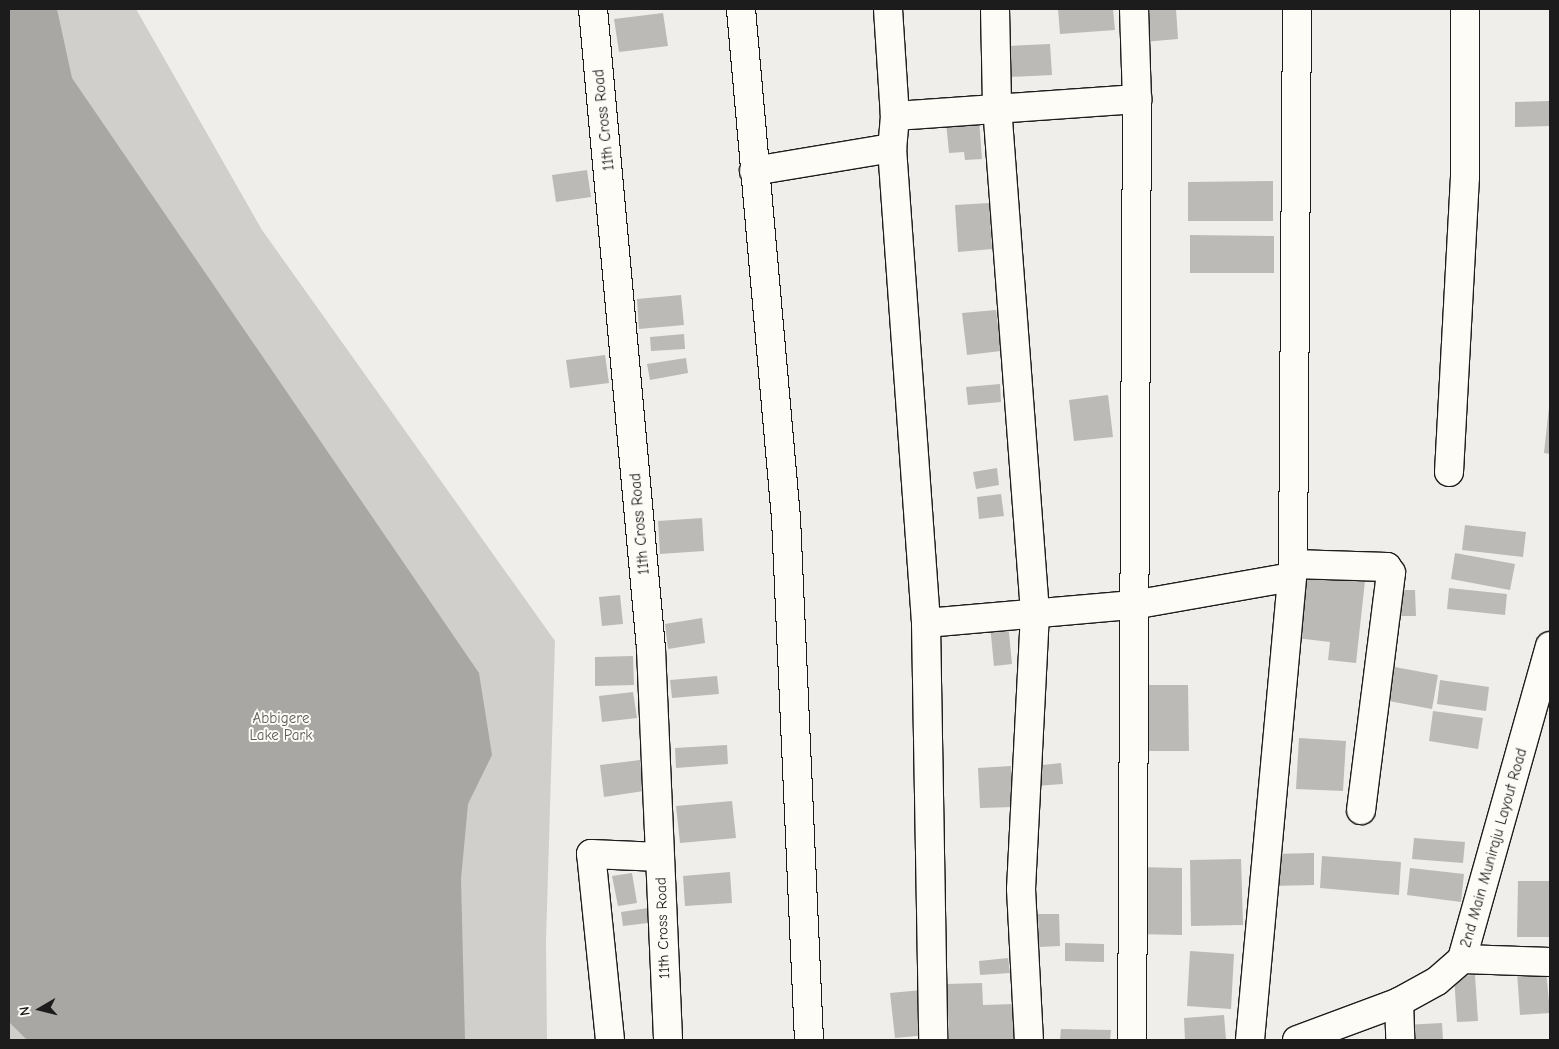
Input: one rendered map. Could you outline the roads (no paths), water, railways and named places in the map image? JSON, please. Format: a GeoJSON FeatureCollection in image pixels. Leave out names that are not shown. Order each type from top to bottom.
{"type":"FeatureCollection","features":[{"type":"Feature","properties":{"kind":"street","name":"11th Cross Road"},"geometry":{"type":"LineString","coordinates":[[593,9],[651,649],[668,1040]]}},
{"type":"Feature","properties":{"kind":"street"},"geometry":{"type":"LineString","coordinates":[[741,9],[786,518],[809,1040]]}},
{"type":"Feature","properties":{"kind":"street"},"geometry":{"type":"LineString","coordinates":[[888,9],[895,116],[892,148],[926,624],[933,1040]]}},
{"type":"Feature","properties":{"kind":"street"},"geometry":{"type":"LineString","coordinates":[[995,9],[997,106],[1035,613],[1021,889],[1029,1040]]}},
{"type":"Feature","properties":{"kind":"street"},"geometry":{"type":"LineString","coordinates":[[1132,1040],[1133,605],[1138,99],[1134,9]]}},
{"type":"Feature","properties":{"kind":"street"},"geometry":{"type":"LineString","coordinates":[[1250,1040],[1293,571],[1297,9]]}},
{"type":"Feature","properties":{"kind":"street"},"geometry":{"type":"LineString","coordinates":[[1449,472],[1465,177],[1465,9]]}},
{"type":"Feature","properties":{"kind":"street"},"geometry":{"type":"LineString","coordinates":[[895,116],[997,106],[1138,99]]}},
{"type":"Feature","properties":{"kind":"street"},"geometry":{"type":"LineString","coordinates":[[754,171],[892,148]]}},
{"type":"Feature","properties":{"kind":"street"},"geometry":{"type":"LineString","coordinates":[[926,624],[1133,605],[1293,571],[1387,567],[1391,573],[1361,810]]}},
{"type":"Feature","properties":{"kind":"street","name":"2nd Main Muniraju Layout Road"},"geometry":{"type":"LineString","coordinates":[[1297,1040],[1399,1002],[1437,981],[1462,959],[1550,646]]}},
{"type":"Feature","properties":{"kind":"street"},"geometry":{"type":"LineString","coordinates":[[610,1040],[591,854],[660,857]]}},
{"type":"Feature","properties":{"kind":"street"},"geometry":{"type":"LineString","coordinates":[[1462,959],[1550,962]]}},
{"type":"Feature","properties":{"kind":"street"},"geometry":{"type":"LineString","coordinates":[[1399,1002],[1400,1040]]}},
{"type":"Feature","properties":{"kind":"park label","name":"Abbigere Lake Park"},"geometry":{"type":"Point","coordinates":[281,726]}}]}
